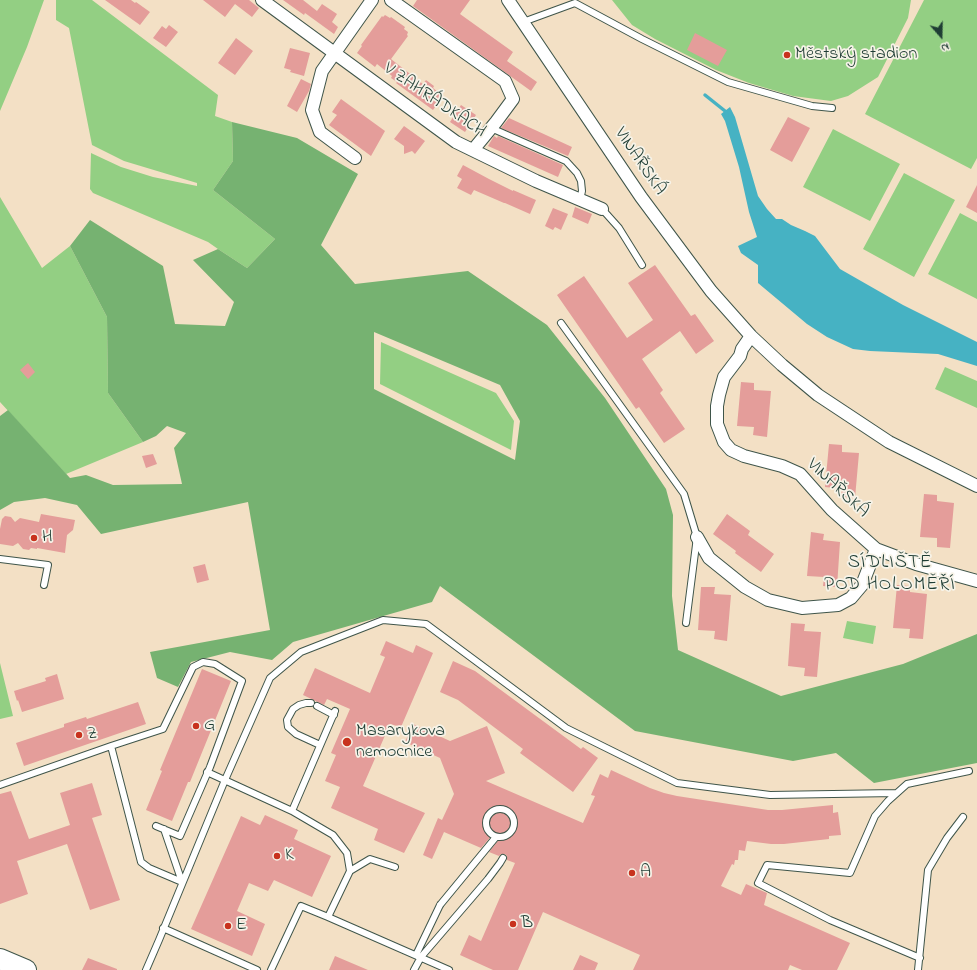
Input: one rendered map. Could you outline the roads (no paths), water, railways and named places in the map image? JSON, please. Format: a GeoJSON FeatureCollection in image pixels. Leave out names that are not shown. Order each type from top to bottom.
{"type":"FeatureCollection","features":[{"type":"Feature","properties":{"kind":"main road"},"geometry":{"type":"LineString","coordinates":[[0,959],[26,970]]}},
{"type":"Feature","properties":{"kind":"street","name":"V ZAHRÁDKÁCH"},"geometry":{"type":"LineString","coordinates":[[262,0],[456,142],[536,181],[602,209]]}},
{"type":"Feature","properties":{"kind":"street"},"geometry":{"type":"LineString","coordinates":[[355,158],[320,132],[312,110],[322,71],[372,0]]}},
{"type":"Feature","properties":{"kind":"street"},"geometry":{"type":"LineString","coordinates":[[390,0],[505,80],[513,99],[473,150]]}},
{"type":"Feature","properties":{"kind":"street","name":"VINAŘSKÁ"},"geometry":{"type":"LineString","coordinates":[[508,0],[641,197],[711,291],[752,336],[782,365],[818,395],[894,446],[977,486]]}},
{"type":"Feature","properties":{"kind":"street","name":"VINAŘSKÁ"},"geometry":{"type":"LineString","coordinates":[[752,336],[742,349],[740,356],[724,377],[719,395],[717,406],[717,424],[724,442],[731,450],[744,456],[782,466],[800,474],[832,510],[876,549],[916,564],[977,582]]}},
{"type":"Feature","properties":{"kind":"street"},"geometry":{"type":"LineString","coordinates":[[696,537],[710,558],[745,587],[768,600],[802,608],[838,605],[851,598],[862,585],[876,549]]}},
{"type":"Feature","properties":{"kind":"lane"},"geometry":{"type":"LineString","coordinates":[[523,22],[575,2],[642,40],[728,82],[812,106],[832,108]]}},
{"type":"Feature","properties":{"kind":"lane"},"geometry":{"type":"LineString","coordinates":[[491,128],[566,162],[577,173],[581,181],[582,191],[580,200]]}},
{"type":"Feature","properties":{"kind":"lane","name":"V ZAHRÁDKÁCH"},"geometry":{"type":"LineString","coordinates":[[602,209],[619,228],[642,265]]}},
{"type":"Feature","properties":{"kind":"lane"},"geometry":{"type":"LineString","coordinates":[[561,324],[684,494],[696,537],[686,623]]}},
{"type":"Feature","properties":{"kind":"lane"},"geometry":{"type":"LineString","coordinates":[[0,559],[48,565],[44,585]]}},
{"type":"Feature","properties":{"kind":"lane"},"geometry":{"type":"LineString","coordinates":[[146,970],[224,780],[270,678],[301,652],[383,620],[426,624],[566,728],[677,783],[770,795],[896,793]]}},
{"type":"Feature","properties":{"kind":"lane"},"geometry":{"type":"LineString","coordinates":[[0,785],[111,746],[163,730],[193,667],[203,662],[215,664],[242,681],[207,772],[180,836],[156,826]]}},
{"type":"Feature","properties":{"kind":"lane"},"geometry":{"type":"LineString","coordinates":[[292,811],[334,713],[306,703],[299,705],[293,709],[287,720],[288,727],[296,734],[320,745]]}},
{"type":"Feature","properties":{"kind":"lane"},"geometry":{"type":"LineString","coordinates":[[111,746],[141,862],[149,868],[182,882]]}},
{"type":"Feature","properties":{"kind":"lane"},"geometry":{"type":"LineString","coordinates":[[920,958],[830,920],[758,883],[767,865],[850,873],[875,816],[896,793],[907,784],[969,771]]}},
{"type":"Feature","properties":{"kind":"lane"},"geometry":{"type":"LineString","coordinates":[[207,772],[292,811],[333,835],[347,853],[350,871]]}},
{"type":"Feature","properties":{"kind":"lane"},"geometry":{"type":"LineString","coordinates":[[495,810],[506,810],[514,819],[514,826],[507,836],[500,838],[496,837],[488,830],[486,824],[488,817],[495,810]]}},
{"type":"Feature","properties":{"kind":"lane"},"geometry":{"type":"LineString","coordinates":[[918,970],[928,870],[963,817]]}},
{"type":"Feature","properties":{"kind":"lane"},"geometry":{"type":"LineString","coordinates":[[164,829],[182,882]]}},
{"type":"Feature","properties":{"kind":"lane"},"geometry":{"type":"LineString","coordinates":[[414,970],[418,956],[440,905],[496,837]]}},
{"type":"Feature","properties":{"kind":"lane"},"geometry":{"type":"LineString","coordinates":[[418,956],[488,879],[502,858]]}},
{"type":"Feature","properties":{"kind":"lane"},"geometry":{"type":"LineString","coordinates":[[328,917],[350,871],[370,859],[395,867]]}},
{"type":"Feature","properties":{"kind":"lane"},"geometry":{"type":"LineString","coordinates":[[271,970],[301,906],[449,970]]}},
{"type":"Feature","properties":{"kind":"lane"},"geometry":{"type":"LineString","coordinates":[[163,928],[257,970]]}},
{"type":"Feature","properties":{"kind":"water"},"geometry":{"type":"Polygon","coordinates":[[[730,107],[735,117],[758,196],[776,219],[782,219],[791,225],[815,236],[840,269],[903,305],[977,342],[977,366],[938,354],[853,349],[827,337],[807,324],[758,283],[758,265],[741,253],[738,246],[757,237],[749,212],[739,167],[725,121],[721,114],[730,107]]]}},
{"type":"Feature","properties":{"kind":"waterway"},"geometry":{"type":"LineString","coordinates":[[705,95],[725,111],[727,115]]}},
{"type":"Feature","properties":{"kind":"place","name":"Městský stadion"},"geometry":{"type":"Point","coordinates":[787,55]}},
{"type":"Feature","properties":{"kind":"place","name":"H"},"geometry":{"type":"Point","coordinates":[34,538]}},
{"type":"Feature","properties":{"kind":"place","name":"G"},"geometry":{"type":"Point","coordinates":[196,726]}},
{"type":"Feature","properties":{"kind":"place","name":"Z"},"geometry":{"type":"Point","coordinates":[79,735]}},
{"type":"Feature","properties":{"kind":"place","name":"Masarykova nemocnice"},"geometry":{"type":"Point","coordinates":[347,742]}},
{"type":"Feature","properties":{"kind":"place","name":"K"},"geometry":{"type":"Point","coordinates":[277,856]}},
{"type":"Feature","properties":{"kind":"place","name":"A"},"geometry":{"type":"Point","coordinates":[632,873]}},
{"type":"Feature","properties":{"kind":"place","name":"B"},"geometry":{"type":"Point","coordinates":[513,924]}},
{"type":"Feature","properties":{"kind":"place","name":"E"},"geometry":{"type":"Point","coordinates":[228,926]}},
{"type":"Feature","properties":{"kind":"district","name":"SÍDLIŠTĚ POD HOLOMĚŘÍ"},"geometry":{"type":"Point","coordinates":[890,575]}}]}
